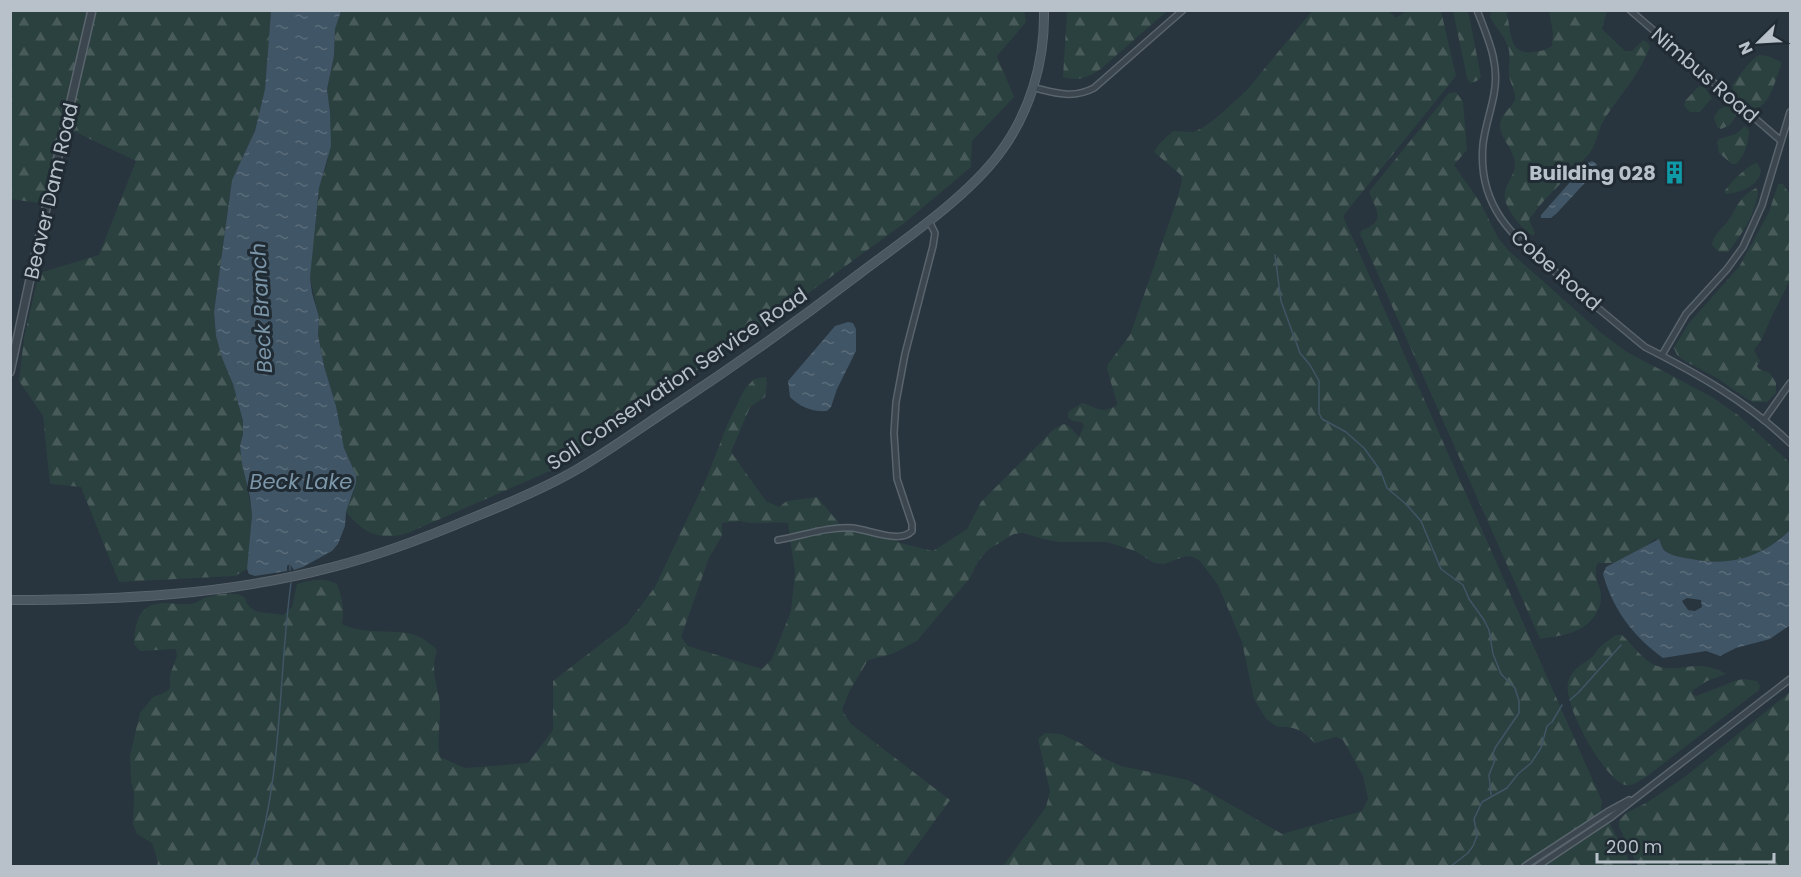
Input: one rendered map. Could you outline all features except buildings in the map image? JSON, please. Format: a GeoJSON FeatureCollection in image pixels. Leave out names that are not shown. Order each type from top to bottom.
{"type":"FeatureCollection","features":[{"type":"Feature","properties":{"kind":"main road","name":"Soil Conservation Service Road"},"geometry":{"type":"LineString","coordinates":[[10,600],[147,598],[214,591],[290,578],[358,560],[411,542],[484,513],[567,475],[623,440],[807,314],[928,221],[972,184],[998,156],[1014,131],[1035,88],[1044,35],[1044,10]]}},
{"type":"Feature","properties":{"kind":"street","name":"Beaver Dam Road"},"geometry":{"type":"LineString","coordinates":[[10,372],[92,10]]}},
{"type":"Feature","properties":{"kind":"street"},"geometry":{"type":"LineString","coordinates":[[1035,88],[1066,95],[1086,92],[1094,88],[1183,10]]}},
{"type":"Feature","properties":{"kind":"street","name":"Cobe Road"},"geometry":{"type":"LineString","coordinates":[[1477,10],[1491,45],[1497,69],[1495,89],[1485,130],[1483,158],[1485,182],[1493,206],[1501,219],[1521,243],[1634,338],[1723,390],[1791,443]]}},
{"type":"Feature","properties":{"kind":"street","name":"Nimbus Road"},"geometry":{"type":"LineString","coordinates":[[1630,10],[1780,140]]}},
{"type":"Feature","properties":{"kind":"street"},"geometry":{"type":"LineString","coordinates":[[1662,356],[1686,314],[1727,269],[1743,247],[1762,205],[1780,140],[1791,112]]}},
{"type":"Feature","properties":{"kind":"street"},"geometry":{"type":"LineString","coordinates":[[778,540],[843,528],[854,528],[898,538],[912,531],[897,479],[894,433],[900,377],[933,246],[935,232],[928,221]]}},
{"type":"Feature","properties":{"kind":"street"},"geometry":{"type":"LineString","coordinates":[[1764,420],[1791,383]]}},
{"type":"Feature","properties":{"kind":"street"},"geometry":{"type":"LineString","coordinates":[[1538,867],[1610,818],[1791,680]]}},
{"type":"Feature","properties":{"kind":"street"},"geometry":{"type":"LineString","coordinates":[[1525,867],[1606,812],[1641,793]]}},
{"type":"Feature","properties":{"kind":"green space"},"geometry":{"type":"Polygon","coordinates":[[[341,10],[1024,10],[1026,22],[997,56],[1014,97],[972,141],[971,167],[903,224],[791,306],[550,471],[408,533],[381,536],[359,526],[346,512],[354,491],[356,475],[344,448],[336,406],[324,366],[318,335],[319,317],[310,278],[319,188],[328,159],[330,112],[327,89],[334,56],[335,29],[341,10]]]}},
{"type":"Feature","properties":{"kind":"green space"},"geometry":{"type":"Polygon","coordinates":[[[1067,10],[1167,11],[1102,68],[1088,76],[1074,79],[1063,77],[1067,10]]]}},
{"type":"Feature","properties":{"kind":"green space"},"geometry":{"type":"Polygon","coordinates":[[[11,11],[87,11],[45,204],[11,199],[11,11]]]}},
{"type":"Feature","properties":{"kind":"green space"},"geometry":{"type":"Polygon","coordinates":[[[92,11],[271,11],[265,89],[255,131],[232,180],[214,312],[216,336],[243,421],[240,446],[252,515],[247,569],[235,576],[119,582],[81,487],[50,484],[43,416],[19,381],[24,338],[39,273],[99,255],[136,161],[65,127],[92,11]]]}},
{"type":"Feature","properties":{"kind":"green space"},"geometry":{"type":"Polygon","coordinates":[[[1312,11],[1389,11],[1396,18],[1406,11],[1441,11],[1456,76],[1343,216],[1602,801],[1600,817],[1525,866],[1003,866],[1046,807],[1050,791],[1038,739],[1045,733],[1061,734],[1121,766],[1188,780],[1282,834],[1362,811],[1368,799],[1363,776],[1343,740],[1336,737],[1315,743],[1299,730],[1278,727],[1266,719],[1254,699],[1242,642],[1218,585],[1200,561],[1186,556],[1164,564],[1154,563],[1135,551],[1107,542],[1059,542],[1023,533],[1014,534],[989,549],[978,561],[970,578],[917,641],[892,654],[868,660],[849,692],[842,710],[851,724],[950,800],[902,866],[157,866],[158,861],[152,843],[137,834],[133,824],[134,793],[131,782],[130,755],[140,713],[153,697],[170,688],[170,675],[177,656],[176,649],[140,651],[134,644],[137,620],[145,609],[162,603],[191,604],[208,597],[232,593],[245,598],[247,604],[255,610],[283,615],[292,607],[297,584],[327,580],[337,584],[342,599],[342,624],[362,630],[413,634],[424,639],[437,650],[434,674],[440,701],[440,757],[465,768],[528,763],[553,730],[553,681],[627,624],[655,587],[707,477],[728,423],[744,390],[754,379],[766,377],[765,397],[750,407],[731,452],[766,501],[779,507],[787,501],[817,497],[843,528],[879,533],[900,543],[933,551],[967,529],[981,502],[1054,429],[1064,424],[1079,437],[1084,426],[1081,422],[1068,418],[1068,412],[1082,403],[1102,410],[1116,406],[1107,369],[1108,364],[1130,335],[1182,180],[1181,175],[1154,152],[1173,131],[1194,132],[1202,128],[1246,91],[1312,11]],[[722,523],[722,536],[709,558],[681,637],[688,646],[762,669],[772,659],[791,611],[795,573],[788,523],[722,523]]]}},
{"type":"Feature","properties":{"kind":"green space"},"geometry":{"type":"Polygon","coordinates":[[[1453,11],[1467,11],[1469,15],[1481,77],[1477,81],[1470,83],[1467,78],[1453,11]]]}},
{"type":"Feature","properties":{"kind":"green space"},"geometry":{"type":"Polygon","coordinates":[[[1491,11],[1506,11],[1512,40],[1519,50],[1525,52],[1541,51],[1552,46],[1553,33],[1549,11],[1607,11],[1602,29],[1625,51],[1632,51],[1643,40],[1650,47],[1635,75],[1602,123],[1591,151],[1529,220],[1535,233],[1533,236],[1514,217],[1506,204],[1506,187],[1514,171],[1515,163],[1501,133],[1500,124],[1515,97],[1509,75],[1508,48],[1490,17],[1491,11]]]}},
{"type":"Feature","properties":{"kind":"green space"},"geometry":{"type":"Polygon","coordinates":[[[1759,55],[1781,62],[1781,66],[1769,96],[1756,109],[1735,97],[1732,85],[1759,55]]]}},
{"type":"Feature","properties":{"kind":"green space"},"geometry":{"type":"Polygon","coordinates":[[[1699,86],[1705,88],[1712,98],[1700,112],[1690,112],[1684,106],[1685,101],[1699,86]]]}},
{"type":"Feature","properties":{"kind":"green space"},"geometry":{"type":"Polygon","coordinates":[[[1456,92],[1463,102],[1467,150],[1454,165],[1480,202],[1498,238],[1509,251],[1600,332],[1627,352],[1712,397],[1738,415],[1790,463],[1790,530],[1769,547],[1734,560],[1708,562],[1673,555],[1655,539],[1645,547],[1614,563],[1598,563],[1596,573],[1600,589],[1600,604],[1597,612],[1586,625],[1573,632],[1540,639],[1360,234],[1362,230],[1374,223],[1378,215],[1369,192],[1449,93],[1456,92]]]}},
{"type":"Feature","properties":{"kind":"green space"},"geometry":{"type":"Polygon","coordinates":[[[1727,106],[1735,109],[1736,116],[1730,125],[1721,129],[1717,127],[1714,117],[1719,109],[1727,106]]]}},
{"type":"Feature","properties":{"kind":"green space"},"geometry":{"type":"Polygon","coordinates":[[[1745,126],[1749,130],[1746,149],[1739,161],[1732,164],[1719,153],[1717,142],[1719,139],[1736,134],[1745,126]]]}},
{"type":"Feature","properties":{"kind":"green space"},"geometry":{"type":"Polygon","coordinates":[[[1757,163],[1761,170],[1760,176],[1753,184],[1737,192],[1726,194],[1724,192],[1734,179],[1757,163]]]}},
{"type":"Feature","properties":{"kind":"green space"},"geometry":{"type":"Polygon","coordinates":[[[1778,184],[1783,184],[1790,195],[1790,280],[1762,339],[1754,350],[1760,361],[1757,366],[1770,373],[1776,383],[1776,393],[1767,402],[1753,402],[1717,378],[1683,360],[1674,348],[1689,323],[1739,267],[1769,212],[1778,184]]]}},
{"type":"Feature","properties":{"kind":"green space"},"geometry":{"type":"Polygon","coordinates":[[[1756,188],[1757,200],[1747,224],[1728,252],[1719,252],[1712,245],[1714,238],[1743,198],[1756,188]]]}},
{"type":"Feature","properties":{"kind":"green space"},"geometry":{"type":"Polygon","coordinates":[[[1616,635],[1622,635],[1655,665],[1670,668],[1708,667],[1726,674],[1707,681],[1693,690],[1692,694],[1696,696],[1743,679],[1757,681],[1760,686],[1759,690],[1646,777],[1634,784],[1625,785],[1616,780],[1596,756],[1578,723],[1568,693],[1569,678],[1574,671],[1616,635]]]}},
{"type":"Feature","properties":{"kind":"green space"},"geometry":{"type":"Polygon","coordinates":[[[1790,692],[1790,866],[1638,866],[1619,827],[1619,821],[1626,813],[1648,802],[1686,776],[1790,692]]]}},
{"type":"Feature","properties":{"kind":"green space"},"geometry":{"type":"Polygon","coordinates":[[[1608,820],[1632,866],[1538,866],[1608,820]]]}},
{"type":"Feature","properties":{"kind":"water","name":"Beck Lake"},"geometry":{"type":"Polygon","coordinates":[[[271,11],[341,11],[335,29],[334,56],[327,89],[331,146],[319,188],[310,278],[319,317],[318,335],[324,366],[336,406],[344,448],[356,475],[356,483],[346,512],[345,526],[338,544],[332,551],[294,570],[290,564],[287,566],[287,571],[255,576],[249,574],[247,569],[252,515],[240,446],[243,421],[216,336],[214,312],[232,180],[255,131],[265,89],[271,11]]]}},
{"type":"Feature","properties":{"kind":"water"},"geometry":{"type":"Polygon","coordinates":[[[1592,161],[1597,164],[1594,173],[1557,213],[1551,218],[1541,218],[1541,215],[1586,164],[1592,161]]]}},
{"type":"Feature","properties":{"kind":"water"},"geometry":{"type":"Polygon","coordinates":[[[848,322],[853,323],[856,329],[856,351],[837,389],[831,407],[827,411],[811,410],[798,404],[790,397],[788,381],[835,326],[848,322]]]}},
{"type":"Feature","properties":{"kind":"water"},"geometry":{"type":"Polygon","coordinates":[[[1790,530],[1790,625],[1770,639],[1736,648],[1720,656],[1706,651],[1663,658],[1642,641],[1618,611],[1603,574],[1606,567],[1659,539],[1664,550],[1671,554],[1719,562],[1745,558],[1780,539],[1790,530]],[[1687,598],[1682,601],[1688,610],[1695,611],[1702,607],[1701,600],[1687,598]]]}},
{"type":"Feature","properties":{"kind":"waterway"},"geometry":{"type":"LineString","coordinates":[[1275,255],[1281,301],[1300,353],[1319,381],[1319,413],[1322,419],[1346,432],[1364,448],[1380,470],[1387,488],[1421,521],[1441,569],[1463,585],[1469,599],[1484,620],[1501,674],[1515,688],[1519,701],[1519,713],[1495,748],[1493,754],[1495,760],[1489,775],[1491,795]]}},
{"type":"Feature","properties":{"kind":"waterway","name":"Beck Branch"},"geometry":{"type":"LineString","coordinates":[[290,562],[290,570]]}},
{"type":"Feature","properties":{"kind":"waterway","name":"Beck Branch"},"geometry":{"type":"LineString","coordinates":[[254,866],[263,832],[275,762],[291,583]]}},
{"type":"Feature","properties":{"kind":"waterway"},"geometry":{"type":"LineString","coordinates":[[1570,700],[1621,645]]}},
{"type":"Feature","properties":{"kind":"waterway"},"geometry":{"type":"LineString","coordinates":[[1451,866],[1468,853],[1473,846],[1477,836],[1474,819],[1482,802],[1507,788],[1531,763],[1541,748],[1547,726],[1562,705]]}},
{"type":"Feature","properties":{"kind":"place","name":"Building 028"},"geometry":{"type":"Point","coordinates":[1674,173]}}]}
